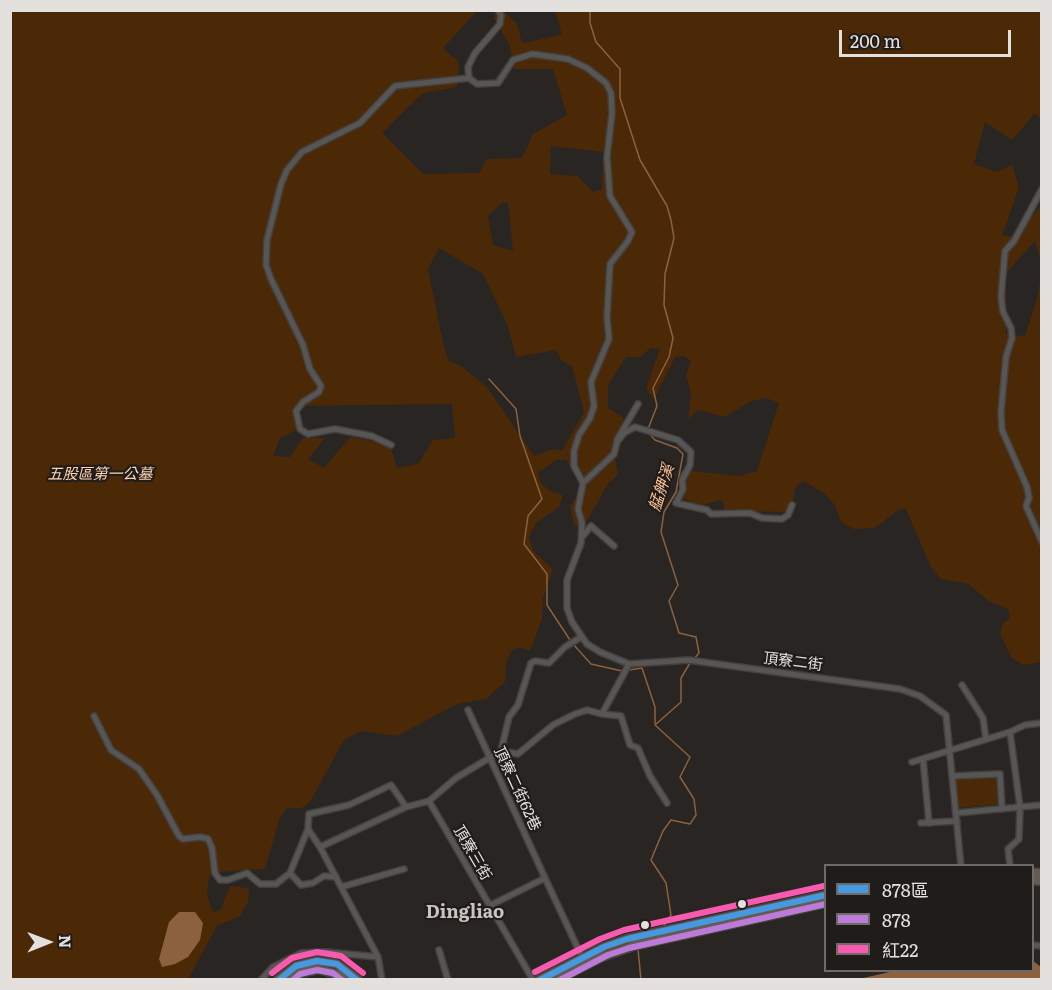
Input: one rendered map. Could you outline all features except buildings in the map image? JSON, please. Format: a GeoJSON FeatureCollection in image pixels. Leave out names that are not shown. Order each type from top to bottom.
{"type":"FeatureCollection","features":[{"type":"Feature","properties":{"kind":"main road"},"geometry":{"type":"LineString","coordinates":[[539,980],[582,957],[686,926],[824,895]]}},
{"type":"Feature","properties":{"kind":"main road"},"geometry":{"type":"LineString","coordinates":[[556,980],[637,942],[824,903]]}},
{"type":"Feature","properties":{"kind":"main road"},"geometry":{"type":"LineString","coordinates":[[278,980],[296,966],[317,961],[337,964],[358,980]]}},
{"type":"Feature","properties":{"kind":"main road"},"geometry":{"type":"LineString","coordinates":[[289,980],[299,973],[318,969],[338,974],[346,980]]}},
{"type":"Feature","properties":{"kind":"street"},"geometry":{"type":"LineString","coordinates":[[469,78],[468,67],[475,53],[500,24],[501,15],[498,10]]}},
{"type":"Feature","properties":{"kind":"street"},"geometry":{"type":"LineString","coordinates":[[391,445],[372,436],[336,429],[308,434],[300,429],[296,411],[303,402],[319,392],[321,386],[310,369],[303,345],[266,264],[267,240],[281,184],[287,170],[302,152],[360,123],[376,110],[395,86],[469,78],[477,84],[498,82],[513,60],[520,57],[550,55],[568,59],[587,68],[606,83],[611,93],[612,113],[607,158],[610,196],[632,232],[628,241],[610,264],[607,317],[609,339],[591,382],[594,406],[590,418],[579,435],[574,451],[574,466],[583,483]]}},
{"type":"Feature","properties":{"kind":"street"},"geometry":{"type":"LineString","coordinates":[[1041,189],[1014,241],[1005,251],[1001,297],[1003,312],[1011,328],[1012,338],[1005,357],[1002,430],[1027,487],[1029,498],[1026,506],[1041,542]]}},
{"type":"Feature","properties":{"kind":"street"},"geometry":{"type":"LineString","coordinates":[[581,543],[582,523],[578,509],[583,483],[614,454],[625,423],[638,404]]}},
{"type":"Feature","properties":{"kind":"street"},"geometry":{"type":"LineString","coordinates":[[617,442],[624,433],[635,427],[678,440],[691,452],[690,465],[682,480],[683,489],[676,502],[707,510],[711,514],[750,513],[782,519],[788,515],[792,505]]}},
{"type":"Feature","properties":{"kind":"street"},"geometry":{"type":"LineString","coordinates":[[320,847],[406,807],[429,801],[456,778],[501,751],[509,717],[518,705],[531,663],[535,661],[549,663],[565,647],[579,639],[567,608],[567,580],[584,532],[591,526],[614,546]]}},
{"type":"Feature","properties":{"kind":"street","name":"頂寮二街"},"geometry":{"type":"LineString","coordinates":[[579,639],[600,652],[629,664],[688,660],[900,689],[920,696],[946,715],[949,749]]}},
{"type":"Feature","properties":{"kind":"street"},"geometry":{"type":"LineString","coordinates":[[602,714],[629,664]]}},
{"type":"Feature","properties":{"kind":"street"},"geometry":{"type":"LineString","coordinates":[[962,685],[983,718],[986,739]]}},
{"type":"Feature","properties":{"kind":"street","name":"頂寮二街62巷"},"geometry":{"type":"LineString","coordinates":[[468,710],[582,957]]}},
{"type":"Feature","properties":{"kind":"street"},"geometry":{"type":"LineString","coordinates":[[501,751],[518,754],[554,725],[587,710],[621,716],[630,745],[638,748],[650,776],[667,803]]}},
{"type":"Feature","properties":{"kind":"street"},"geometry":{"type":"LineString","coordinates":[[94,716],[111,750],[139,769],[158,795],[179,836],[183,839],[208,839],[212,848],[215,873],[220,880],[228,880],[247,873],[260,884],[276,884],[290,873],[308,829],[309,814],[350,805],[391,785],[406,807]]}},
{"type":"Feature","properties":{"kind":"street"},"geometry":{"type":"LineString","coordinates":[[912,762],[1010,732],[1025,725],[1041,723]]}},
{"type":"Feature","properties":{"kind":"street"},"geometry":{"type":"LineString","coordinates":[[1010,732],[1020,807],[1019,839],[1008,849],[1010,864]]}},
{"type":"Feature","properties":{"kind":"street"},"geometry":{"type":"LineString","coordinates":[[949,749],[961,864]]}},
{"type":"Feature","properties":{"kind":"street"},"geometry":{"type":"LineString","coordinates":[[923,759],[929,823]]}},
{"type":"Feature","properties":{"kind":"street"},"geometry":{"type":"LineString","coordinates":[[952,776],[1000,774],[1002,809]]}},
{"type":"Feature","properties":{"kind":"street","name":"頂寮三街"},"geometry":{"type":"LineString","coordinates":[[429,801],[532,980]]}},
{"type":"Feature","properties":{"kind":"street"},"geometry":{"type":"LineString","coordinates":[[956,813],[1041,805]]}},
{"type":"Feature","properties":{"kind":"street"},"geometry":{"type":"LineString","coordinates":[[921,823],[957,821]]}},
{"type":"Feature","properties":{"kind":"street"},"geometry":{"type":"LineString","coordinates":[[308,829],[320,847],[378,957],[382,980]]}},
{"type":"Feature","properties":{"kind":"street"},"geometry":{"type":"LineString","coordinates":[[341,887],[404,869]]}},
{"type":"Feature","properties":{"kind":"street"},"geometry":{"type":"LineString","coordinates":[[290,873],[301,885],[313,883],[324,876],[336,877]]}},
{"type":"Feature","properties":{"kind":"street"},"geometry":{"type":"LineString","coordinates":[[489,906],[545,878]]}},
{"type":"Feature","properties":{"kind":"street"},"geometry":{"type":"LineString","coordinates":[[439,950],[448,980]]}},
{"type":"Feature","properties":{"kind":"street"},"geometry":{"type":"LineString","coordinates":[[261,980],[273,967],[301,953],[326,952],[378,957]]}},
{"type":"Feature","properties":{"kind":"green space","name":"五股區第一公墓"},"geometry":{"type":"Polygon","coordinates":[[[10,11],[477,11],[443,48],[459,62],[457,87],[423,93],[382,133],[423,174],[479,173],[487,159],[522,158],[533,134],[567,115],[553,69],[514,69],[510,46],[494,18],[496,11],[504,11],[517,24],[522,43],[562,35],[555,11],[1041,11],[1041,119],[1035,113],[1012,140],[985,122],[974,164],[997,172],[1012,165],[1019,187],[1002,236],[1014,236],[1041,206],[1041,261],[1035,241],[1006,273],[1006,334],[1025,336],[1037,299],[1041,276],[1041,662],[1022,665],[1011,657],[1000,634],[1003,624],[1010,618],[1008,609],[989,601],[968,584],[941,579],[931,567],[906,509],[898,510],[875,528],[854,529],[841,522],[835,505],[824,493],[803,481],[795,488],[792,510],[788,512],[724,511],[723,502],[719,500],[701,506],[683,498],[680,493],[691,471],[739,476],[757,471],[779,403],[766,398],[751,401],[725,417],[698,410],[688,419],[691,394],[686,375],[691,361],[684,356],[675,357],[654,399],[646,388],[660,349],[651,348],[640,357],[626,357],[608,385],[608,408],[624,418],[613,449],[618,474],[608,484],[582,529],[574,525],[570,506],[582,490],[566,459],[556,460],[538,473],[541,483],[551,492],[561,494],[562,498],[559,507],[536,523],[529,537],[533,551],[553,569],[543,598],[542,619],[530,651],[520,647],[512,650],[506,663],[505,682],[486,699],[457,704],[397,736],[361,731],[344,740],[310,802],[302,808],[287,808],[280,817],[265,869],[219,872],[209,876],[207,894],[213,913],[221,909],[230,886],[249,888],[248,902],[240,916],[217,926],[188,979],[11,979],[10,11]],[[551,146],[550,174],[577,176],[593,192],[602,189],[603,152],[551,146]],[[502,202],[488,216],[493,245],[513,251],[508,203],[502,202]],[[439,248],[428,269],[449,361],[461,366],[487,387],[534,456],[554,449],[562,451],[584,412],[572,366],[562,361],[556,350],[516,357],[507,324],[483,274],[439,248]],[[452,404],[295,406],[302,427],[280,438],[273,456],[290,457],[303,438],[325,438],[308,459],[324,468],[350,437],[390,444],[397,468],[418,464],[433,440],[455,438],[452,404]]]}},
{"type":"Feature","properties":{"kind":"green space"},"geometry":{"type":"Polygon","coordinates":[[[998,777],[1001,804],[958,808],[956,780],[998,777]]]}},
{"type":"Feature","properties":{"kind":"shaded area"},"geometry":{"type":"Polygon","coordinates":[[[179,912],[195,912],[203,923],[200,940],[188,957],[175,964],[162,967],[159,959],[169,922],[179,912]]]}},
{"type":"Feature","properties":{"kind":"shaded area"},"geometry":{"type":"Polygon","coordinates":[[[1034,962],[1041,967],[1041,979],[859,979],[890,972],[1034,972],[1034,962]]]}},
{"type":"Feature","properties":{"kind":"waterway","name":"艋舺溪"},"geometry":{"type":"LineString","coordinates":[[590,10],[590,23],[596,42],[620,69],[620,98],[640,160],[667,206],[674,238],[665,274],[664,305],[673,338],[669,357],[653,388],[657,406],[648,429]]}},
{"type":"Feature","properties":{"kind":"waterway"},"geometry":{"type":"LineString","coordinates":[[489,379],[516,409],[520,436],[542,499],[528,516],[524,544],[547,574],[547,605],[570,640]]}},
{"type":"Feature","properties":{"kind":"waterway","name":"艋舺溪"},"geometry":{"type":"LineString","coordinates":[[649,433],[655,440],[677,448],[683,454],[676,492],[664,512],[661,532],[678,585],[669,601],[679,633],[696,637],[699,653],[693,660]]}},
{"type":"Feature","properties":{"kind":"waterway"},"geometry":{"type":"LineString","coordinates":[[573,644],[591,664],[622,671]]}},
{"type":"Feature","properties":{"kind":"waterway","name":"艋舺溪"},"geometry":{"type":"LineString","coordinates":[[663,927],[671,915],[666,883],[651,860],[663,831],[671,820],[690,824],[696,815],[694,799],[680,777],[690,757],[655,725],[681,702],[681,678],[690,663]]}},
{"type":"Feature","properties":{"kind":"waterway"},"geometry":{"type":"LineString","coordinates":[[629,670],[642,668],[655,707],[655,723]]}},
{"type":"Feature","properties":{"kind":"waterway","name":"艋舺溪"},"geometry":{"type":"LineString","coordinates":[[638,949],[641,980]]}},
{"type":"Feature","properties":{"kind":"transit line","name":"紅22"},"geometry":{"type":"LineString","coordinates":[[535,972],[600,939],[624,930],[824,886]]}},
{"type":"Feature","properties":{"kind":"transit line","name":"878區"},"geometry":{"type":"LineString","coordinates":[[540,980],[604,947],[627,939],[824,895]]}},
{"type":"Feature","properties":{"kind":"transit line","name":"878"},"geometry":{"type":"LineString","coordinates":[[560,980],[608,955],[629,948],[824,904]]}},
{"type":"Feature","properties":{"kind":"transit line","name":"紅22"},"geometry":{"type":"LineString","coordinates":[[272,973],[292,958],[317,952],[341,956],[363,973]]}},
{"type":"Feature","properties":{"kind":"transit line","name":"878區"},"geometry":{"type":"LineString","coordinates":[[279,980],[296,966],[317,961],[337,964],[357,980]]}},
{"type":"Feature","properties":{"kind":"transit line","name":"878"},"geometry":{"type":"LineString","coordinates":[[293,980],[300,974],[317,970],[333,973],[342,980]]}},
{"type":"Feature","properties":{"kind":"district","name":"Dingliao"},"geometry":{"type":"Point","coordinates":[465,913]}}]}
